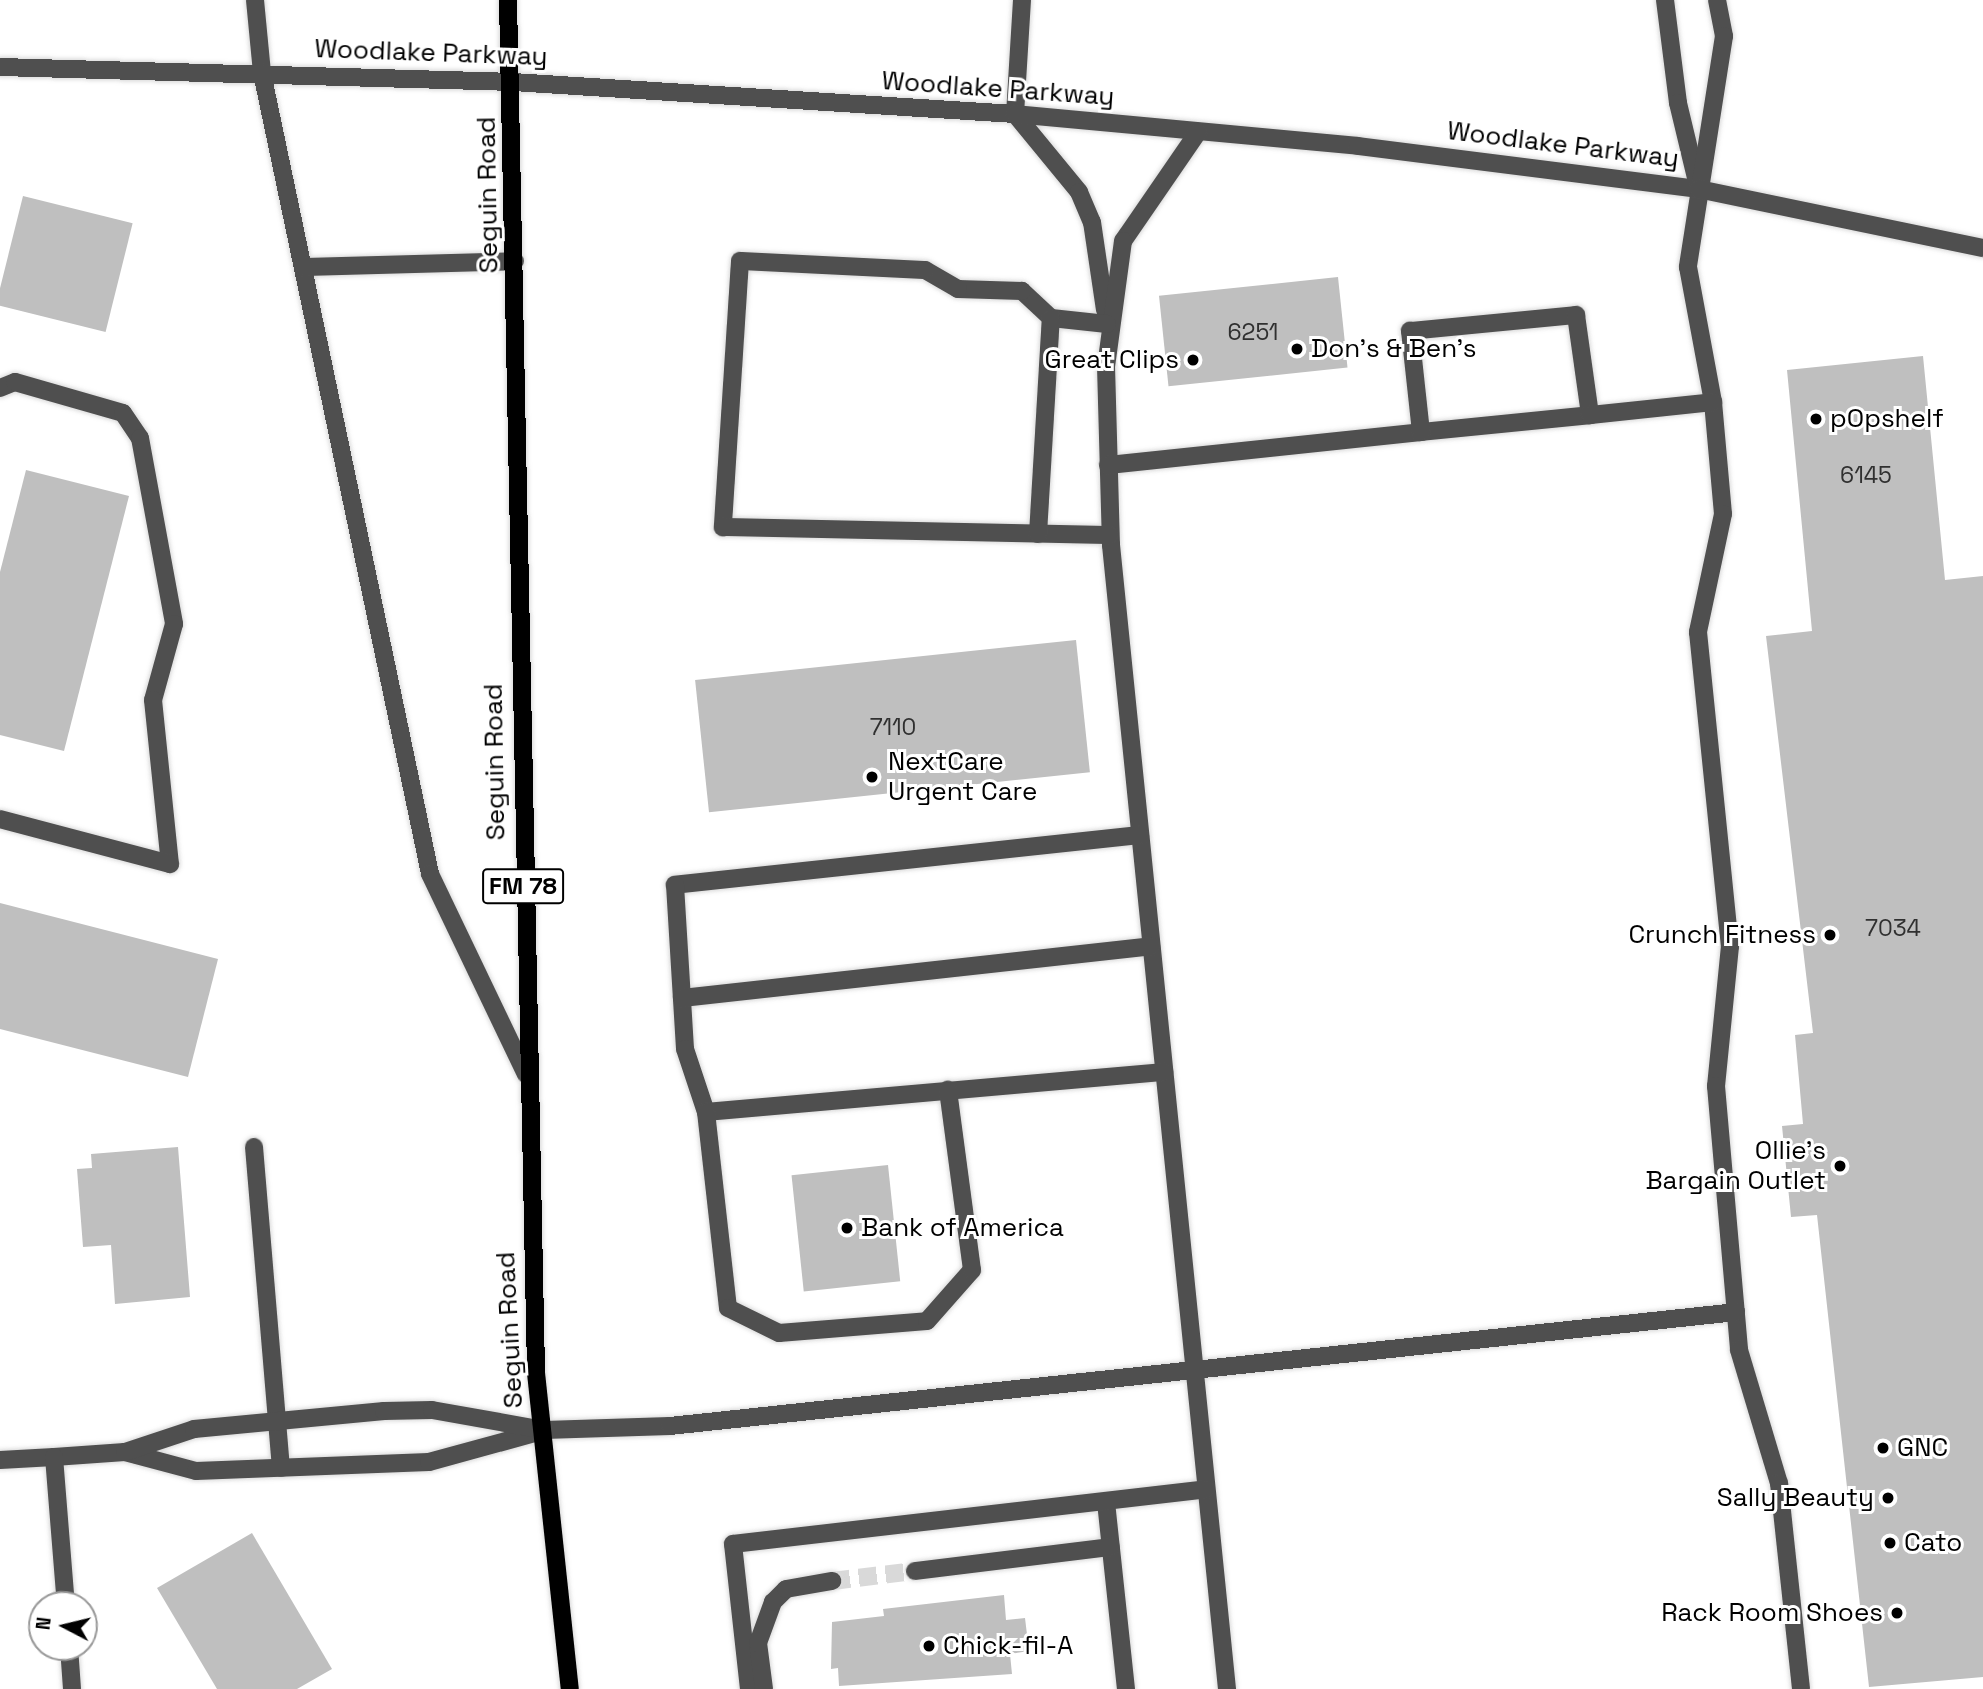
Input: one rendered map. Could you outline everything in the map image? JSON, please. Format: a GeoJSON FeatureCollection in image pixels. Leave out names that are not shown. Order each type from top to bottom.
{"type":"FeatureCollection","features":[{"type":"Feature","properties":{"kind":"main road","name":"Seguin Road"},"geometry":{"type":"LineString","coordinates":[[508,0],[513,82],[526,1074],[536,1373],[570,1689]]}},
{"type":"Feature","properties":{"kind":"street"},"geometry":{"type":"LineString","coordinates":[[255,0],[262,73],[305,267],[430,874],[526,1074]]}},
{"type":"Feature","properties":{"kind":"street"},"geometry":{"type":"LineString","coordinates":[[1021,0],[1015,114],[1087,212],[1107,324],[1110,535],[1227,1689]]}},
{"type":"Feature","properties":{"kind":"street"},"geometry":{"type":"LineString","coordinates":[[1665,0],[1678,103],[1698,189]]}},
{"type":"Feature","properties":{"kind":"street"},"geometry":{"type":"LineString","coordinates":[[1717,0],[1724,36],[1698,189],[1688,267],[1713,402],[1723,514],[1698,632],[1730,946],[1716,1086],[1739,1350],[1779,1483],[1801,1689]]}},
{"type":"Feature","properties":{"kind":"street","name":"Woodlake Parkway"},"geometry":{"type":"LineString","coordinates":[[0,67],[513,82],[1015,114],[1698,189],[1983,248]]}},
{"type":"Feature","properties":{"kind":"street"},"geometry":{"type":"LineString","coordinates":[[1107,324],[1124,241],[1198,132]]}},
{"type":"Feature","properties":{"kind":"street"},"geometry":{"type":"LineString","coordinates":[[305,267],[516,261]]}},
{"type":"Feature","properties":{"kind":"street"},"geometry":{"type":"LineString","coordinates":[[1107,324],[1051,318],[1022,291],[958,289],[925,270],[740,261],[723,527],[1110,535]]}},
{"type":"Feature","properties":{"kind":"street"},"geometry":{"type":"LineString","coordinates":[[1421,432],[1410,331],[1576,315],[1590,415]]}},
{"type":"Feature","properties":{"kind":"street"},"geometry":{"type":"LineString","coordinates":[[1038,534],[1051,318]]}},
{"type":"Feature","properties":{"kind":"street"},"geometry":{"type":"LineString","coordinates":[[0,388],[15,383],[123,413],[140,438],[174,624],[153,700],[170,864],[0,818]]}},
{"type":"Feature","properties":{"kind":"street"},"geometry":{"type":"LineString","coordinates":[[1108,465],[1713,402]]}},
{"type":"Feature","properties":{"kind":"street"},"geometry":{"type":"LineString","coordinates":[[948,1090],[972,1270],[927,1321],[779,1333],[728,1308],[706,1112],[685,1049],[675,885],[1140,835]]}},
{"type":"Feature","properties":{"kind":"street"},"geometry":{"type":"LineString","coordinates":[[682,998],[1151,946]]}},
{"type":"Feature","properties":{"kind":"street"},"geometry":{"type":"LineString","coordinates":[[706,1112],[1164,1072]]}},
{"type":"Feature","properties":{"kind":"street"},"geometry":{"type":"LineString","coordinates":[[254,1147],[281,1468]]}},
{"type":"Feature","properties":{"kind":"street"},"geometry":{"type":"LineString","coordinates":[[0,1460],[125,1452],[194,1429],[276,1418],[432,1410],[544,1430],[670,1426],[1736,1312]]}},
{"type":"Feature","properties":{"kind":"street"},"geometry":{"type":"LineString","coordinates":[[125,1452],[196,1471],[429,1462],[544,1430]]}},
{"type":"Feature","properties":{"kind":"street"},"geometry":{"type":"LineString","coordinates":[[54,1457],[65,1591]]}},
{"type":"Feature","properties":{"kind":"street"},"geometry":{"type":"LineString","coordinates":[[749,1689],[733,1544],[1206,1489]]}},
{"type":"Feature","properties":{"kind":"street"},"geometry":{"type":"LineString","coordinates":[[1107,1502],[1126,1689]]}},
{"type":"Feature","properties":{"kind":"street"},"geometry":{"type":"LineString","coordinates":[[915,1571],[1111,1547]]}},
{"type":"Feature","properties":{"kind":"street"},"geometry":{"type":"LineString","coordinates":[[764,1689],[758,1643],[773,1602],[786,1588],[832,1581]]}},
{"type":"Feature","properties":{"kind":"street"},"geometry":{"type":"LineString","coordinates":[[70,1661],[72,1689]]}},
{"type":"Feature","properties":{"kind":"building"},"geometry":{"type":"Polygon","coordinates":[[[23,196],[133,223],[106,332],[0,306],[0,288],[23,196]]]}},
{"type":"Feature","properties":{"kind":"building"},"geometry":{"type":"Polygon","coordinates":[[[1338,277],[1348,368],[1168,386],[1159,296],[1338,277]]]}},
{"type":"Feature","properties":{"kind":"building"},"geometry":{"type":"Polygon","coordinates":[[[1923,356],[1945,580],[1983,576],[1983,1677],[1869,1687],[1817,1215],[1791,1217],[1782,1126],[1803,1124],[1795,1035],[1813,1033],[1766,636],[1812,631],[1787,370],[1923,356]]]}},
{"type":"Feature","properties":{"kind":"building"},"geometry":{"type":"Polygon","coordinates":[[[26,470],[129,496],[64,751],[0,735],[0,572],[26,470]]]}},
{"type":"Feature","properties":{"kind":"building"},"geometry":{"type":"Polygon","coordinates":[[[1076,640],[1090,772],[709,812],[695,680],[1076,640]]]}},
{"type":"Feature","properties":{"kind":"building"},"geometry":{"type":"Polygon","coordinates":[[[0,903],[218,959],[188,1077],[0,1029],[0,903]]]}},
{"type":"Feature","properties":{"kind":"building"},"geometry":{"type":"Polygon","coordinates":[[[178,1147],[190,1297],[115,1304],[111,1245],[83,1247],[77,1169],[92,1168],[91,1154],[178,1147]]]}},
{"type":"Feature","properties":{"kind":"building","name":"Bank of America"},"geometry":{"type":"Polygon","coordinates":[[[888,1165],[900,1281],[804,1291],[792,1175],[888,1165]]]}},
{"type":"Feature","properties":{"kind":"building"},"geometry":{"type":"Polygon","coordinates":[[[252,1533],[332,1669],[297,1689],[217,1689],[157,1588],[252,1533]]]}},
{"type":"Feature","properties":{"kind":"building","name":"Chick-fil-A"},"geometry":{"type":"Polygon","coordinates":[[[1004,1595],[1006,1620],[1025,1618],[1029,1651],[1010,1654],[1012,1674],[839,1686],[838,1668],[831,1669],[832,1622],[884,1616],[883,1609],[1004,1595]]]}},
{"type":"Feature","properties":{"kind":"tunnel"},"geometry":{"type":"LineString","coordinates":[[832,1581],[915,1571]]}},
{"type":"Feature","properties":{"kind":"place","name":"Don's & Ben's"},"geometry":{"type":"Point","coordinates":[1297,349]}},
{"type":"Feature","properties":{"kind":"place","name":"Great Clips"},"geometry":{"type":"Point","coordinates":[1193,360]}},
{"type":"Feature","properties":{"kind":"place","name":"pOpshelf"},"geometry":{"type":"Point","coordinates":[1816,419]}},
{"type":"Feature","properties":{"kind":"place","name":"NextCare Urgent Care"},"geometry":{"type":"Point","coordinates":[872,777]}},
{"type":"Feature","properties":{"kind":"place","name":"Crunch Fitness"},"geometry":{"type":"Point","coordinates":[1830,935]}},
{"type":"Feature","properties":{"kind":"place","name":"Ollie's Bargain Outlet"},"geometry":{"type":"Point","coordinates":[1840,1166]}},
{"type":"Feature","properties":{"kind":"place","name":"Bank of America"},"geometry":{"type":"Point","coordinates":[847,1228]}},
{"type":"Feature","properties":{"kind":"place","name":"GNC"},"geometry":{"type":"Point","coordinates":[1883,1448]}},
{"type":"Feature","properties":{"kind":"place","name":"Sally Beauty"},"geometry":{"type":"Point","coordinates":[1888,1498]}},
{"type":"Feature","properties":{"kind":"place","name":"Cato"},"geometry":{"type":"Point","coordinates":[1890,1543]}},
{"type":"Feature","properties":{"kind":"place","name":"Rack Room Shoes"},"geometry":{"type":"Point","coordinates":[1897,1613]}},
{"type":"Feature","properties":{"kind":"place","name":"Chick-fil-A"},"geometry":{"type":"Point","coordinates":[929,1646]}}]}
